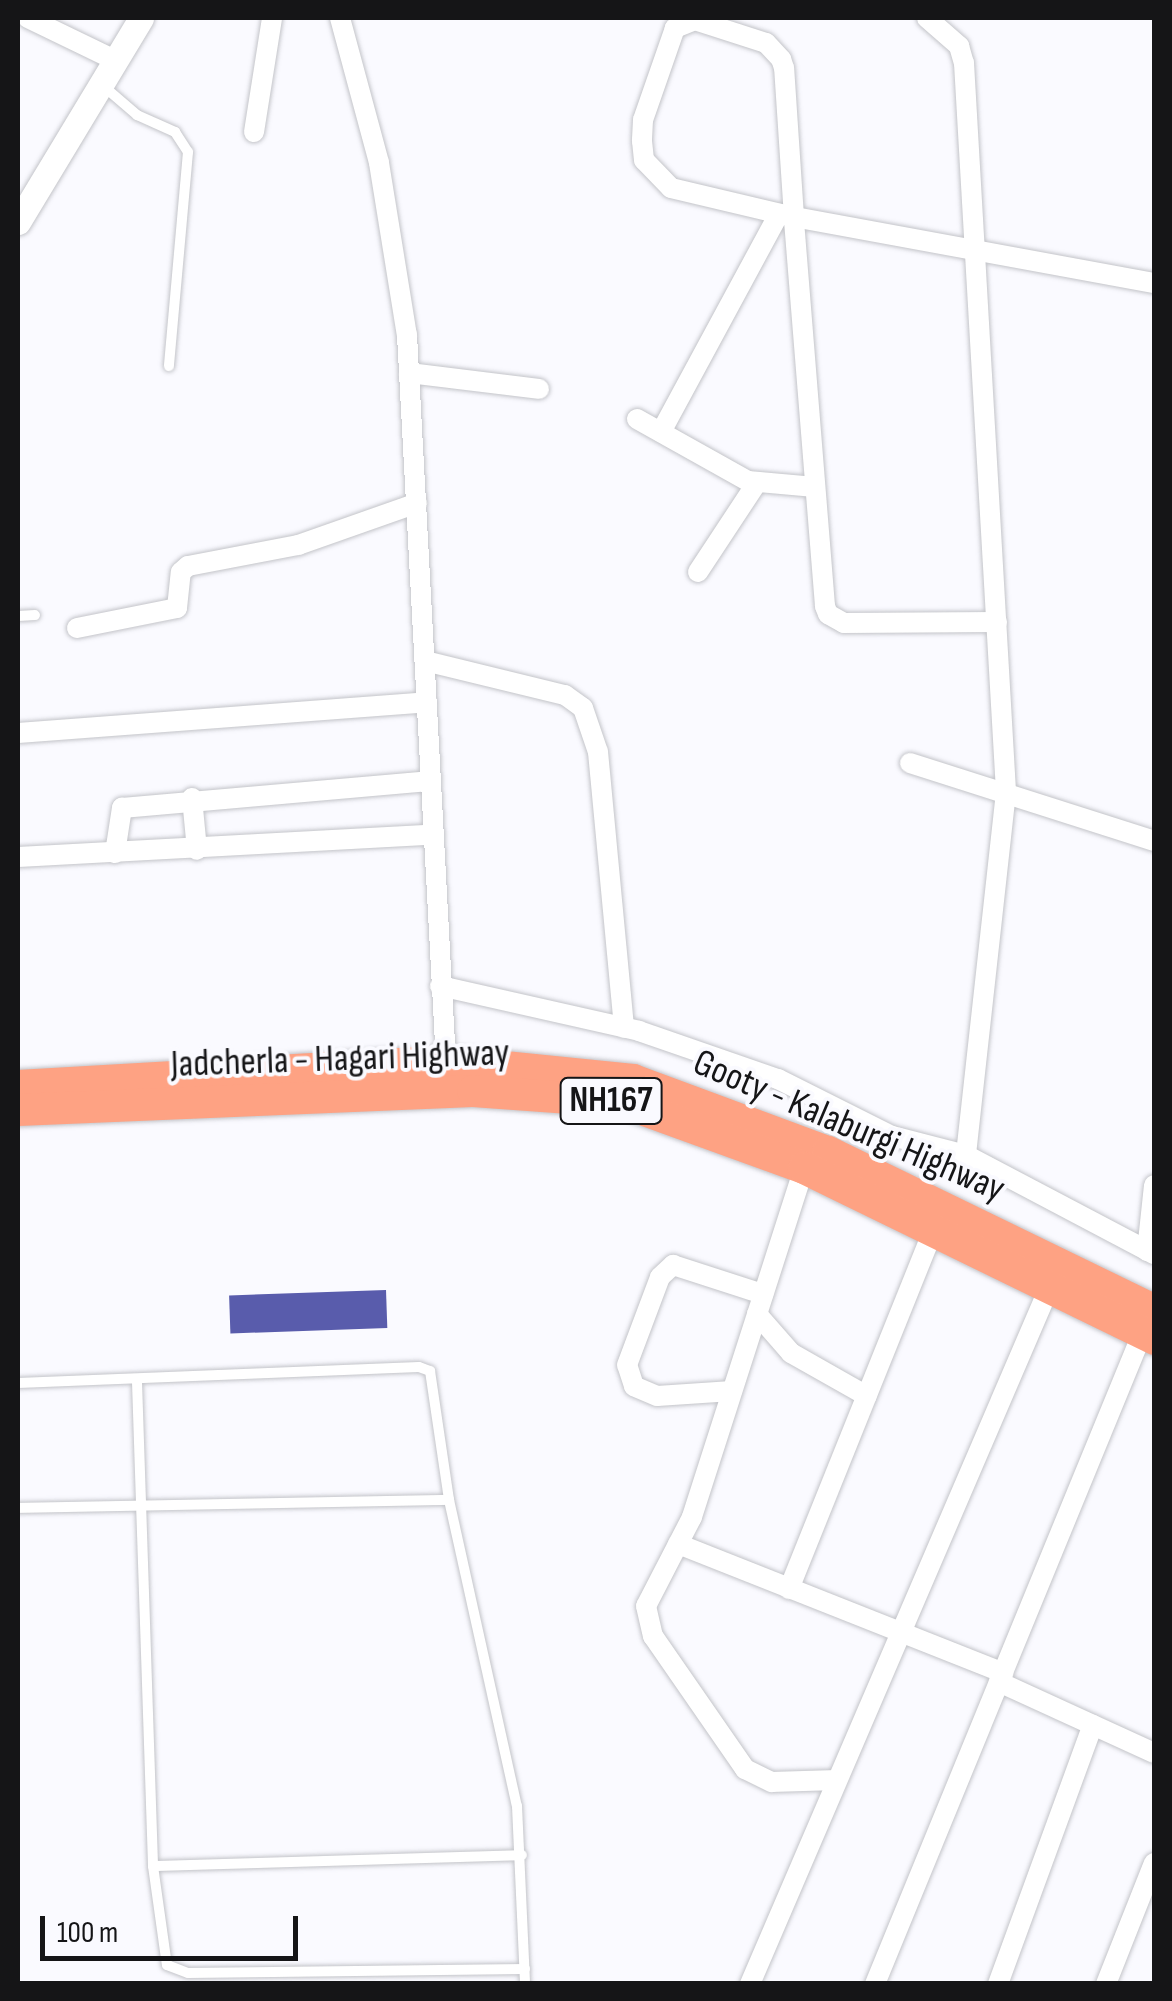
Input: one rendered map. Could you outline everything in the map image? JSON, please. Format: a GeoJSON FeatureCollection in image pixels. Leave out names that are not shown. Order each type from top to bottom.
{"type":"FeatureCollection","features":[{"type":"Feature","properties":{"kind":"highway","name":"Gooty - Kalaburgi Highway"},"geometry":{"type":"LineString","coordinates":[[18,1086],[446,1061],[584,1072],[694,1099],[828,1152],[1150,1328]]}},
{"type":"Feature","properties":{"kind":"highway","name":"Jadcherla - Hagari Highway"},"geometry":{"type":"LineString","coordinates":[[18,1110],[334,1094],[539,1092],[622,1102],[804,1168],[1049,1288],[1150,1328]]}},
{"type":"Feature","properties":{"kind":"street"},"geometry":{"type":"LineString","coordinates":[[28,18],[115,60]]}},
{"type":"Feature","properties":{"kind":"street"},"geometry":{"type":"LineString","coordinates":[[18,222],[141,18]]}},
{"type":"Feature","properties":{"kind":"street"},"geometry":{"type":"LineString","coordinates":[[254,132],[272,18]]}},
{"type":"Feature","properties":{"kind":"street"},"geometry":{"type":"LineString","coordinates":[[340,18],[395,242],[409,373],[427,702],[429,835],[446,1061]]}},
{"type":"Feature","properties":{"kind":"street"},"geometry":{"type":"LineString","coordinates":[[927,18],[958,46],[964,63],[1006,792],[966,1155]]}},
{"type":"Feature","properties":{"kind":"street"},"geometry":{"type":"LineString","coordinates":[[997,622],[832,619],[825,606],[786,215],[781,58],[766,43],[695,20],[680,23],[642,120],[644,160],[671,188],[691,196],[786,215],[1154,282]]}},
{"type":"Feature","properties":{"kind":"street"},"geometry":{"type":"LineString","coordinates":[[660,432],[786,215]]}},
{"type":"Feature","properties":{"kind":"street"},"geometry":{"type":"LineString","coordinates":[[409,373],[539,388]]}},
{"type":"Feature","properties":{"kind":"street"},"geometry":{"type":"LineString","coordinates":[[637,420],[756,484],[815,487]]}},
{"type":"Feature","properties":{"kind":"street"},"geometry":{"type":"LineString","coordinates":[[698,572],[756,484]]}},
{"type":"Feature","properties":{"kind":"street"},"geometry":{"type":"LineString","coordinates":[[78,628],[178,608],[181,572],[188,566],[298,545],[417,502]]}},
{"type":"Feature","properties":{"kind":"street"},"geometry":{"type":"LineString","coordinates":[[425,661],[565,695],[583,708],[598,752],[624,1028]]}},
{"type":"Feature","properties":{"kind":"street"},"geometry":{"type":"LineString","coordinates":[[18,733],[427,702]]}},
{"type":"Feature","properties":{"kind":"street"},"geometry":{"type":"LineString","coordinates":[[910,762],[1154,842]]}},
{"type":"Feature","properties":{"kind":"street"},"geometry":{"type":"LineString","coordinates":[[115,853],[120,809],[192,798],[429,780]]}},
{"type":"Feature","properties":{"kind":"street"},"geometry":{"type":"LineString","coordinates":[[192,798],[197,850]]}},
{"type":"Feature","properties":{"kind":"street"},"geometry":{"type":"LineString","coordinates":[[18,857],[429,835]]}},
{"type":"Feature","properties":{"kind":"street"},"geometry":{"type":"LineString","coordinates":[[440,986],[624,1028],[778,1079],[892,1136],[966,1155],[1151,1252],[1154,1185]]}},
{"type":"Feature","properties":{"kind":"street"},"geometry":{"type":"LineString","coordinates":[[804,1168],[678,1544],[648,1593],[654,1636],[745,1769],[772,1782],[836,1780]]}},
{"type":"Feature","properties":{"kind":"street"},"geometry":{"type":"LineString","coordinates":[[790,1589],[933,1230]]}},
{"type":"Feature","properties":{"kind":"street"},"geometry":{"type":"LineString","coordinates":[[732,1391],[658,1396],[634,1386],[627,1365],[660,1277],[673,1265],[760,1304],[791,1352],[867,1396]]}},
{"type":"Feature","properties":{"kind":"street"},"geometry":{"type":"LineString","coordinates":[[750,1984],[1049,1288]]}},
{"type":"Feature","properties":{"kind":"street"},"geometry":{"type":"LineString","coordinates":[[874,1984],[1150,1328]]}},
{"type":"Feature","properties":{"kind":"street"},"geometry":{"type":"LineString","coordinates":[[678,1544],[898,1632],[1154,1753]]}},
{"type":"Feature","properties":{"kind":"street"},"geometry":{"type":"LineString","coordinates":[[998,1984],[1093,1725]]}},
{"type":"Feature","properties":{"kind":"street"},"geometry":{"type":"LineString","coordinates":[[1106,1984],[1154,1864]]}},
{"type":"Feature","properties":{"kind":"lane"},"geometry":{"type":"LineString","coordinates":[[101,84],[137,115],[175,132],[188,152],[169,366]]}},
{"type":"Feature","properties":{"kind":"lane"},"geometry":{"type":"LineString","coordinates":[[18,616],[35,614]]}},
{"type":"Feature","properties":{"kind":"lane"},"geometry":{"type":"LineString","coordinates":[[18,1383],[137,1382],[424,1368],[434,1383],[449,1500],[522,1854],[525,1984]]}},
{"type":"Feature","properties":{"kind":"lane"},"geometry":{"type":"LineString","coordinates":[[137,1382],[152,1866],[162,1954],[176,1971],[525,1970]]}},
{"type":"Feature","properties":{"kind":"lane"},"geometry":{"type":"LineString","coordinates":[[18,1508],[449,1500]]}},
{"type":"Feature","properties":{"kind":"lane"},"geometry":{"type":"LineString","coordinates":[[152,1866],[327,1866],[522,1854]]}},
{"type":"Feature","properties":{"kind":"building"},"geometry":{"type":"Polygon","coordinates":[[[386,1290],[387,1328],[230,1333],[229,1295],[386,1290]]]}}]}
